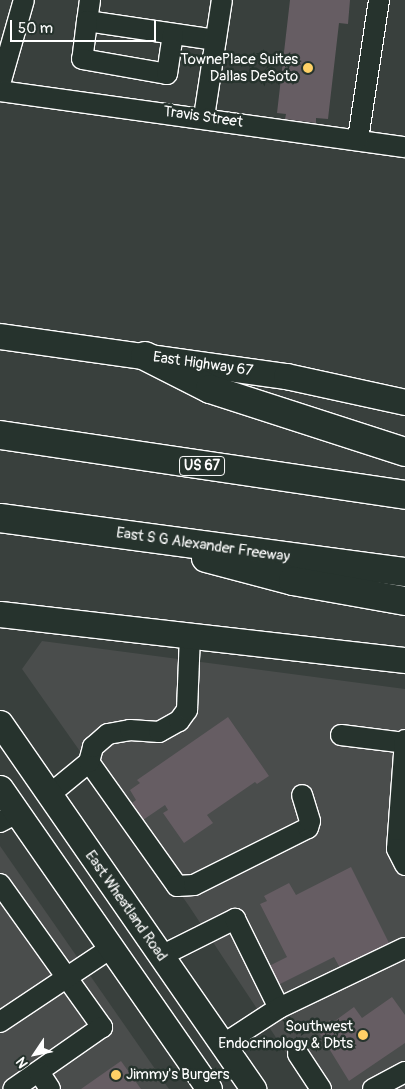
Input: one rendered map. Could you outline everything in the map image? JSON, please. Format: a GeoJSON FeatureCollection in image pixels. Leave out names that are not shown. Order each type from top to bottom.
{"type":"FeatureCollection","features":[{"type":"Feature","properties":{"kind":"highway"},"geometry":{"type":"LineString","coordinates":[[145,356],[210,389],[405,452]]}},
{"type":"Feature","properties":{"kind":"highway","name":"US 67"},"geometry":{"type":"LineString","coordinates":[[0,435],[405,495]]}},
{"type":"Feature","properties":{"kind":"highway","name":"East S G Alexander Freeway"},"geometry":{"type":"LineString","coordinates":[[0,518],[405,572]]}},
{"type":"Feature","properties":{"kind":"highway"},"geometry":{"type":"LineString","coordinates":[[133,536],[252,572],[405,601]]}},
{"type":"Feature","properties":{"kind":"main road","name":"East Highway 67"},"geometry":{"type":"LineString","coordinates":[[0,336],[286,376],[405,402]]}},
{"type":"Feature","properties":{"kind":"main road"},"geometry":{"type":"LineString","coordinates":[[0,614],[405,660]]}},
{"type":"Feature","properties":{"kind":"main road","name":"East Wheatland Road"},"geometry":{"type":"LineString","coordinates":[[0,724],[222,1044],[250,1088]]}},
{"type":"Feature","properties":{"kind":"main road"},"geometry":{"type":"LineString","coordinates":[[0,788],[9,818],[111,948],[209,1089]]}},
{"type":"Feature","properties":{"kind":"main road"},"geometry":{"type":"LineString","coordinates":[[9,818],[49,795]]}},
{"type":"Feature","properties":{"kind":"lane"},"geometry":{"type":"LineString","coordinates":[[0,84],[24,0]]}},
{"type":"Feature","properties":{"kind":"lane"},"geometry":{"type":"LineString","coordinates":[[90,0],[82,59],[167,74],[173,34]]}},
{"type":"Feature","properties":{"kind":"lane"},"geometry":{"type":"LineString","coordinates":[[204,117],[222,0]]}},
{"type":"Feature","properties":{"kind":"lane"},"geometry":{"type":"LineString","coordinates":[[358,139],[379,0]]}},
{"type":"Feature","properties":{"kind":"lane"},"geometry":{"type":"LineString","coordinates":[[87,21],[216,40]]}},
{"type":"Feature","properties":{"kind":"lane","name":"Travis Street"},"geometry":{"type":"LineString","coordinates":[[0,91],[204,117],[405,147]]}},
{"type":"Feature","properties":{"kind":"lane"},"geometry":{"type":"LineString","coordinates":[[49,795],[89,762],[93,747],[108,734],[130,730],[159,732],[179,720],[187,710],[190,636]]}},
{"type":"Feature","properties":{"kind":"lane"},"geometry":{"type":"LineString","coordinates":[[341,735],[405,742],[397,849],[405,864]]}},
{"type":"Feature","properties":{"kind":"lane"},"geometry":{"type":"LineString","coordinates":[[89,762],[177,886],[194,885],[308,828],[310,821],[302,795]]}},
{"type":"Feature","properties":{"kind":"lane"},"geometry":{"type":"LineString","coordinates":[[0,884],[102,1027],[13,1089]]}},
{"type":"Feature","properties":{"kind":"lane"},"geometry":{"type":"LineString","coordinates":[[161,956],[235,920],[279,1008]]}},
{"type":"Feature","properties":{"kind":"lane"},"geometry":{"type":"LineString","coordinates":[[0,1022],[111,948]]}},
{"type":"Feature","properties":{"kind":"lane"},"geometry":{"type":"LineString","coordinates":[[222,1044],[279,1008],[404,948]]}},
{"type":"Feature","properties":{"kind":"lane"},"geometry":{"type":"LineString","coordinates":[[298,1054],[321,1089]]}},
{"type":"Feature","properties":{"kind":"lane"},"geometry":{"type":"LineString","coordinates":[[38,1072],[50,1089]]}},
{"type":"Feature","properties":{"kind":"lane"},"geometry":{"type":"LineString","coordinates":[[373,1089],[405,1072]]}},
{"type":"Feature","properties":{"kind":"lane"},"geometry":{"type":"LineString","coordinates":[[0,1084],[3,1089]]}},
{"type":"Feature","properties":{"kind":"shaded area"},"geometry":{"type":"Polygon","coordinates":[[[42,641],[405,689],[405,1089],[310,1089],[189,906],[22,669],[42,641]]]}},
{"type":"Feature","properties":{"kind":"shaded area"},"geometry":{"type":"Polygon","coordinates":[[[0,846],[169,1089],[0,1089],[0,846]]]}},
{"type":"Feature","properties":{"kind":"building","name":"TownePlace Suites Dallas DeSoto"},"geometry":{"type":"Polygon","coordinates":[[[290,0],[350,0],[348,24],[339,23],[328,119],[316,118],[316,123],[285,119],[286,114],[277,113],[290,0]]]}},
{"type":"Feature","properties":{"kind":"building"},"geometry":{"type":"Polygon","coordinates":[[[228,717],[269,776],[257,784],[255,782],[207,815],[213,823],[184,843],[163,813],[168,810],[165,805],[143,820],[132,803],[136,800],[130,790],[140,783],[137,780],[228,717]]]}},
{"type":"Feature","properties":{"kind":"building"},"geometry":{"type":"Polygon","coordinates":[[[351,867],[389,943],[340,968],[334,957],[278,985],[269,966],[287,957],[260,904],[267,901],[264,896],[289,883],[296,895],[351,867]]]}},
{"type":"Feature","properties":{"kind":"building","name":"Southwest Endocrinology & Dbts"},"geometry":{"type":"Polygon","coordinates":[[[392,997],[405,1015],[405,1043],[349,1081],[317,1029],[330,1020],[332,1023],[354,1007],[362,1018],[392,997]]]}},
{"type":"Feature","properties":{"kind":"building","name":"Jimmy's Burgers"},"geometry":{"type":"Polygon","coordinates":[[[121,1061],[141,1089],[81,1089],[121,1061]]]}},
{"type":"Feature","properties":{"kind":"place","name":"TownePlace Suites Dallas DeSoto"},"geometry":{"type":"Point","coordinates":[308,68]}},
{"type":"Feature","properties":{"kind":"place","name":"Southwest Endocrinology & Dbts"},"geometry":{"type":"Point","coordinates":[363,1035]}},
{"type":"Feature","properties":{"kind":"place","name":"Jimmy's Burgers"},"geometry":{"type":"Point","coordinates":[116,1075]}}]}
